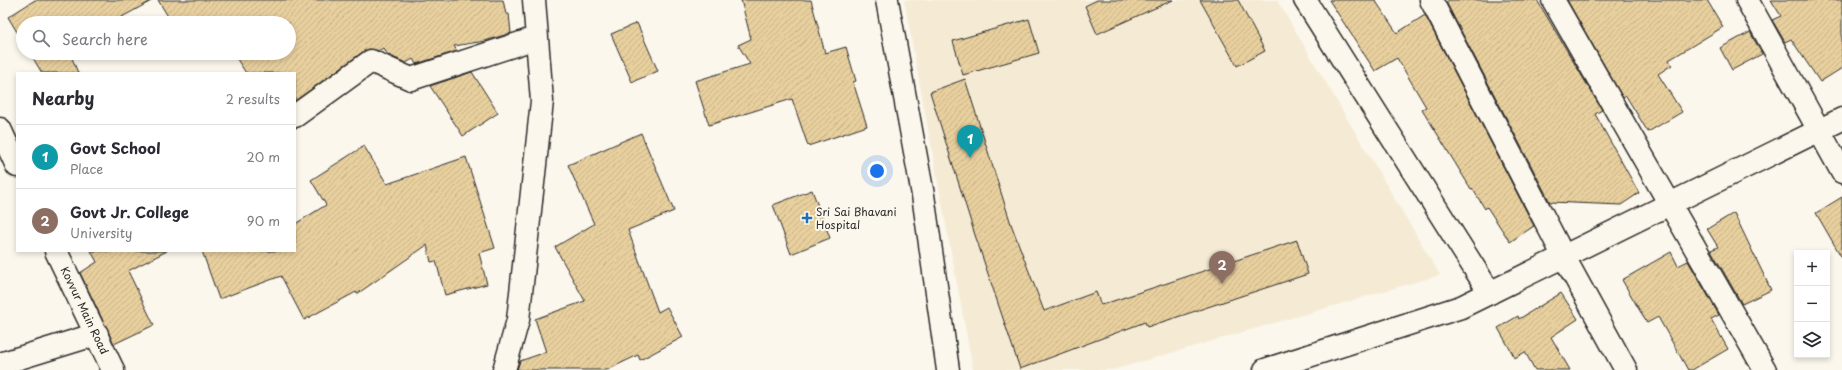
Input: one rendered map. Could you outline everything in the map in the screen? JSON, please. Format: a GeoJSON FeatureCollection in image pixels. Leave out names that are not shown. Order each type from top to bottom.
{"type":"FeatureCollection","features":[{"type":"Feature","properties":{"kind":"street"},"geometry":{"type":"LineString","coordinates":[[504,370],[518,320],[542,101],[534,0]]}},
{"type":"Feature","properties":{"kind":"street"},"geometry":{"type":"LineString","coordinates":[[887,0],[923,196],[948,370]]}},
{"type":"Feature","properties":{"kind":"street"},"geometry":{"type":"LineString","coordinates":[[1305,0],[1490,293]]}},
{"type":"Feature","properties":{"kind":"street"},"geometry":{"type":"LineString","coordinates":[[1431,0],[1564,256],[1626,370]]}},
{"type":"Feature","properties":{"kind":"street"},"geometry":{"type":"LineString","coordinates":[[1553,0],[1765,370]]}},
{"type":"Feature","properties":{"kind":"street"},"geometry":{"type":"LineString","coordinates":[[1747,0],[1842,172]]}},
{"type":"Feature","properties":{"kind":"street"},"geometry":{"type":"LineString","coordinates":[[296,115],[371,61],[411,79],[536,38]]}},
{"type":"Feature","properties":{"kind":"street"},"geometry":{"type":"LineString","coordinates":[[1265,370],[1461,307],[1842,119]]}},
{"type":"Feature","properties":{"kind":"street"},"geometry":{"type":"LineString","coordinates":[[0,129],[16,164]]}},
{"type":"Feature","properties":{"kind":"street","name":"Kovvur Main Road"},"geometry":{"type":"LineString","coordinates":[[56,252],[113,370]]}},
{"type":"Feature","properties":{"kind":"street"},"geometry":{"type":"LineString","coordinates":[[0,364],[97,334]]}},
{"type":"Feature","properties":{"kind":"shaded area"},"geometry":{"type":"Polygon","coordinates":[[[904,0],[1277,0],[1440,275],[1113,370],[973,370],[904,0]]]}},
{"type":"Feature","properties":{"kind":"building"},"geometry":{"type":"Polygon","coordinates":[[[35,0],[153,0],[124,16],[16,16],[16,30],[8,17],[35,0]]]}},
{"type":"Feature","properties":{"kind":"building"},"geometry":{"type":"Polygon","coordinates":[[[158,0],[503,0],[506,14],[509,14],[511,33],[485,41],[454,46],[457,51],[416,64],[413,59],[406,63],[388,55],[383,48],[378,51],[369,49],[364,51],[296,100],[296,72],[245,72],[238,60],[296,60],[296,16],[168,16],[158,0]]]}},
{"type":"Feature","properties":{"kind":"building"},"geometry":{"type":"Polygon","coordinates":[[[741,0],[811,0],[825,53],[846,47],[856,81],[853,82],[867,126],[808,146],[792,99],[709,125],[695,81],[750,64],[738,45],[751,39],[741,0]]]}},
{"type":"Feature","properties":{"kind":"building"},"geometry":{"type":"Polygon","coordinates":[[[1097,0],[1173,0],[1097,34],[1085,6],[1097,0]]]}},
{"type":"Feature","properties":{"kind":"building"},"geometry":{"type":"Polygon","coordinates":[[[1200,0],[1238,0],[1265,51],[1237,66],[1200,0]]]}},
{"type":"Feature","properties":{"kind":"building"},"geometry":{"type":"Polygon","coordinates":[[[1329,0],[1375,0],[1397,33],[1425,15],[1534,226],[1510,242],[1487,207],[1485,209],[1472,188],[1471,189],[1422,109],[1426,107],[1397,58],[1375,71],[1329,0]]]}},
{"type":"Feature","properties":{"kind":"building"},"geometry":{"type":"Polygon","coordinates":[[[1449,0],[1537,0],[1602,110],[1595,114],[1639,193],[1621,205],[1550,202],[1446,2],[1449,0]]]}},
{"type":"Feature","properties":{"kind":"building"},"geometry":{"type":"Polygon","coordinates":[[[1567,0],[1707,0],[1723,27],[1669,60],[1672,65],[1658,74],[1682,112],[1648,132],[1626,96],[1623,98],[1567,0]]]}},
{"type":"Feature","properties":{"kind":"building"},"geometry":{"type":"Polygon","coordinates":[[[1771,0],[1842,0],[1842,68],[1820,82],[1791,39],[1785,42],[1772,20],[1781,16],[1771,0]]]}},
{"type":"Feature","properties":{"kind":"building"},"geometry":{"type":"Polygon","coordinates":[[[1029,19],[1039,53],[963,75],[953,41],[1029,19]]]}},
{"type":"Feature","properties":{"kind":"building"},"geometry":{"type":"Polygon","coordinates":[[[637,23],[658,71],[632,82],[611,34],[637,23]]]}},
{"type":"Feature","properties":{"kind":"building"},"geometry":{"type":"Polygon","coordinates":[[[1750,32],[1762,54],[1732,70],[1720,48],[1750,32]]]}},
{"type":"Feature","properties":{"kind":"building"},"geometry":{"type":"Polygon","coordinates":[[[34,60],[73,60],[78,72],[41,72],[34,60]]]}},
{"type":"Feature","properties":{"kind":"building"},"geometry":{"type":"Polygon","coordinates":[[[472,72],[498,113],[463,136],[430,86],[472,72]]]}},
{"type":"Feature","properties":{"kind":"building"},"geometry":{"type":"Polygon","coordinates":[[[965,79],[1011,224],[1044,311],[1096,292],[1101,305],[1297,240],[1308,274],[1147,327],[1145,322],[1020,369],[974,232],[930,92],[965,79]]]}},
{"type":"Feature","properties":{"kind":"building"},"geometry":{"type":"Polygon","coordinates":[[[641,133],[674,211],[628,230],[658,312],[667,307],[683,337],[640,360],[638,355],[607,370],[517,370],[520,361],[546,352],[535,319],[585,301],[555,247],[594,224],[568,165],[641,133]]]}},
{"type":"Feature","properties":{"kind":"building"},"geometry":{"type":"Polygon","coordinates":[[[364,146],[387,184],[466,157],[495,248],[479,253],[487,284],[445,295],[436,261],[431,262],[427,245],[357,294],[356,292],[304,320],[281,276],[219,299],[202,252],[296,252],[296,223],[326,205],[311,180],[364,146]]]}},
{"type":"Feature","properties":{"kind":"building"},"geometry":{"type":"Polygon","coordinates":[[[812,190],[830,238],[791,254],[773,205],[812,190]]]}},
{"type":"Feature","properties":{"kind":"building"},"geometry":{"type":"Polygon","coordinates":[[[1842,197],[1842,258],[1816,213],[1842,197]]]}},
{"type":"Feature","properties":{"kind":"building"},"geometry":{"type":"Polygon","coordinates":[[[1734,213],[1771,290],[1742,304],[1711,250],[1718,247],[1707,229],[1734,213]]]}},
{"type":"Feature","properties":{"kind":"building"},"geometry":{"type":"Polygon","coordinates":[[[92,252],[165,252],[128,271],[154,325],[114,344],[80,273],[97,262],[92,252]]]}},
{"type":"Feature","properties":{"kind":"building"},"geometry":{"type":"Polygon","coordinates":[[[1671,252],[1678,266],[1688,261],[1719,315],[1711,319],[1728,349],[1692,370],[1688,370],[1658,317],[1647,323],[1622,280],[1671,252]]]}},
{"type":"Feature","properties":{"kind":"building"},"geometry":{"type":"Polygon","coordinates":[[[1561,293],[1578,319],[1551,337],[1570,370],[1535,370],[1525,352],[1515,358],[1498,328],[1518,316],[1519,319],[1561,293]]]}},
{"type":"Feature","properties":{"kind":"place","name":"Govt School"},"geometry":{"type":"Point","coordinates":[970,158]}},
{"type":"Feature","properties":{"kind":"place","name":"Sri Sai Bhavani Hospital"},"geometry":{"type":"Point","coordinates":[807,218]}},
{"type":"Feature","properties":{"kind":"place","name":"Govt Jr. College"},"geometry":{"type":"Point","coordinates":[1222,284]}}]}
